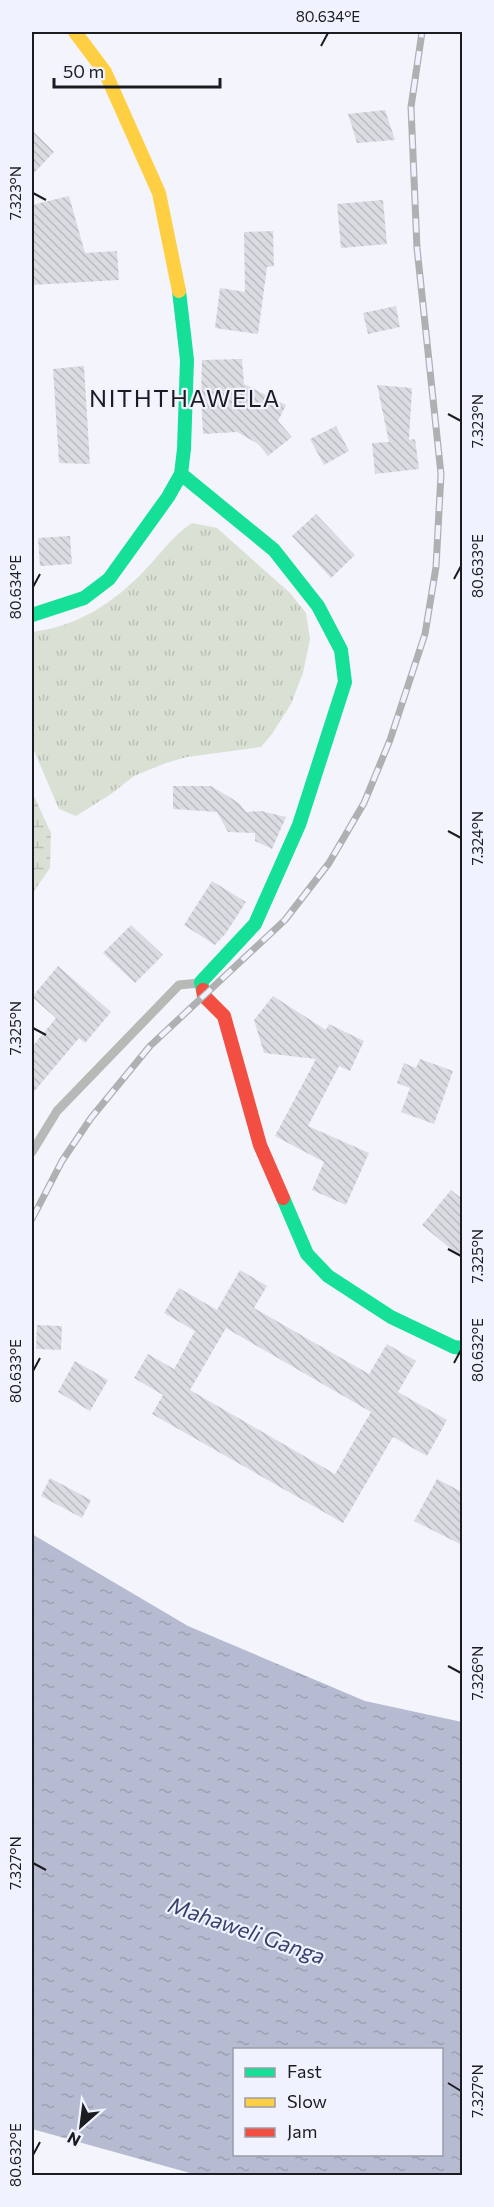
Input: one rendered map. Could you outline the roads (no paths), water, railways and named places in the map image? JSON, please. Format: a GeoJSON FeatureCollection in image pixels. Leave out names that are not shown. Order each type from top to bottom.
{"type":"FeatureCollection","features":[{"type":"Feature","properties":{"kind":"street"},"geometry":{"type":"LineString","coordinates":[[32,615],[84,598],[110,579],[168,497],[181,474],[184,449],[186,360],[178,279],[159,194],[105,72],[75,32]]}},
{"type":"Feature","properties":{"kind":"street"},"geometry":{"type":"LineString","coordinates":[[181,474],[274,550],[318,606],[341,650],[345,682],[299,825],[255,924],[201,982],[204,996],[224,1016],[260,1145],[307,1254],[327,1276],[391,1317],[453,1347],[462,1348]]}},
{"type":"Feature","properties":{"kind":"lane"},"geometry":{"type":"LineString","coordinates":[[32,1152],[57,1111],[178,985],[201,982]]}},
{"type":"Feature","properties":{"kind":"water","name":"Mahaweli Ganga"},"geometry":{"type":"Polygon","coordinates":[[[32,1534],[188,1626],[365,1701],[462,1722],[462,2175],[197,2175],[32,2129],[32,1534]]]}},
{"type":"Feature","properties":{"kind":"railway"},"geometry":{"type":"LineString","coordinates":[[32,1219],[62,1161],[91,1118],[150,1046],[285,920],[329,863],[364,803],[390,740],[425,634],[436,567],[441,474],[417,248],[411,107],[422,32]]}},
{"type":"Feature","properties":{"kind":"district","name":"NITHTHAWELA"},"geometry":{"type":"Point","coordinates":[185,397]}}]}
